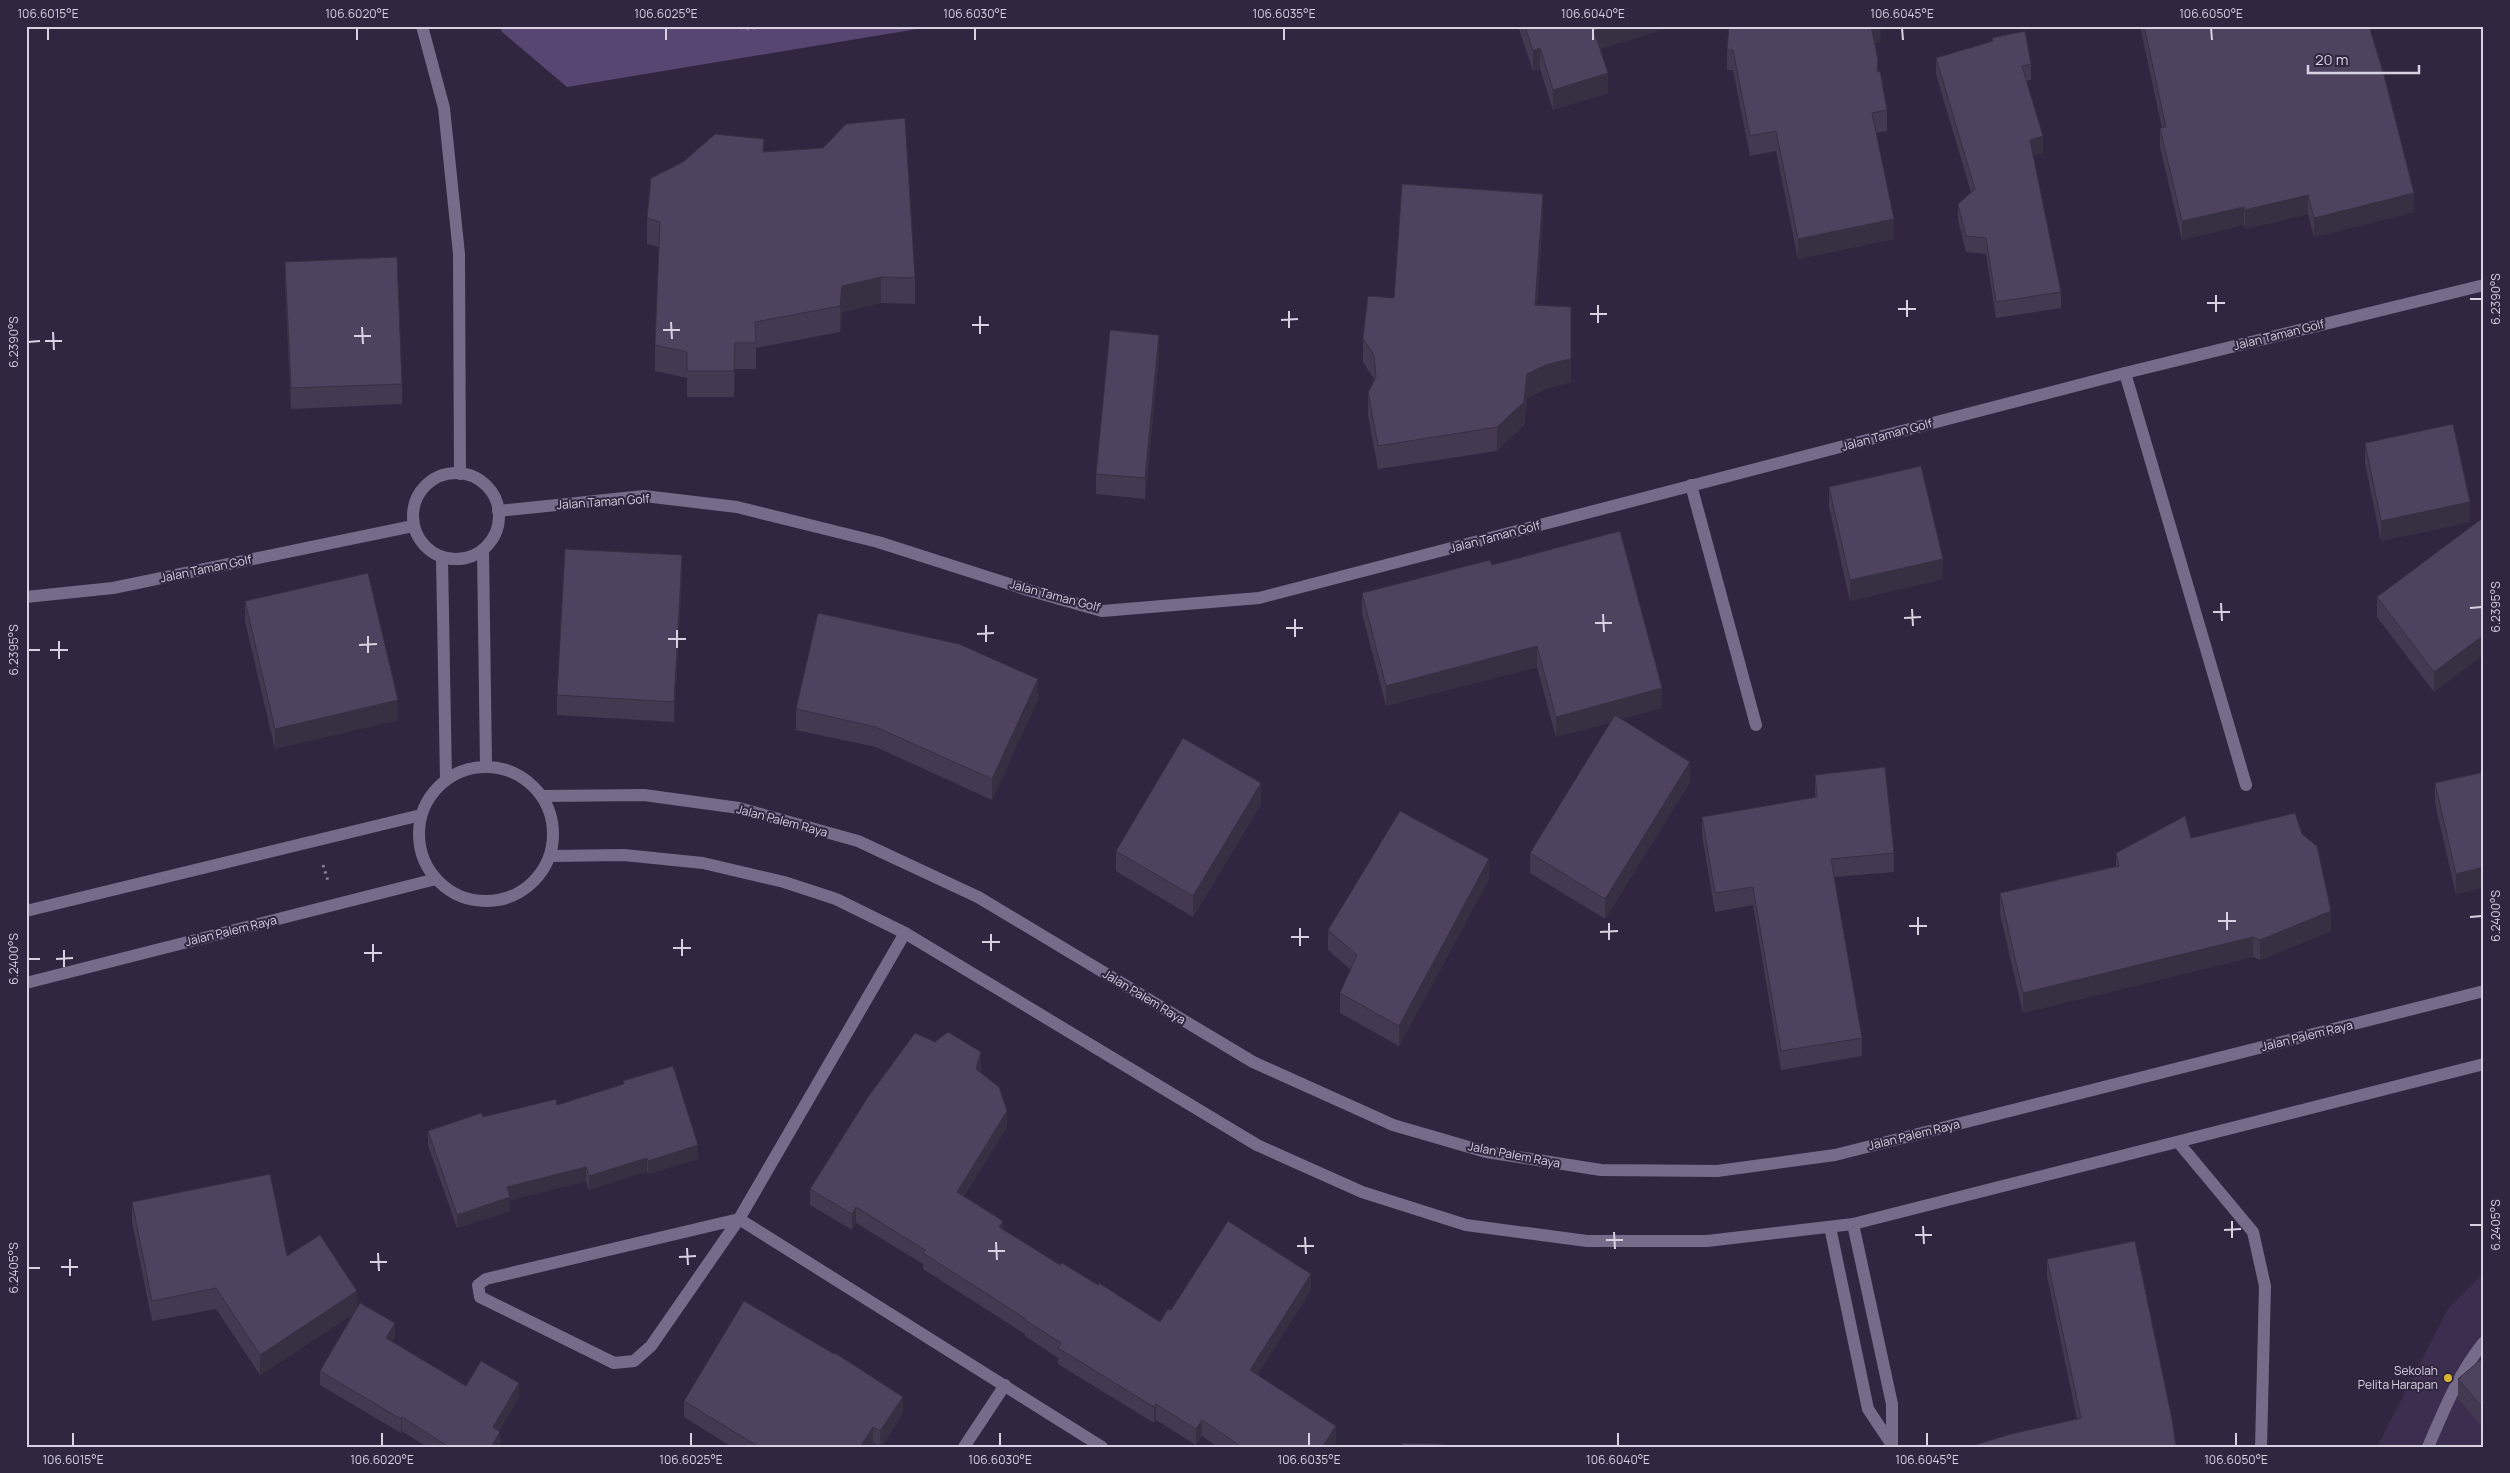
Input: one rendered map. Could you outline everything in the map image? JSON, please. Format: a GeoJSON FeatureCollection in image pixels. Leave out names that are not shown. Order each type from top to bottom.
{"type":"FeatureCollection","features":[{"type":"Feature","properties":{"kind":"street"},"geometry":{"type":"LineString","coordinates":[[422,26],[444,108],[459,254],[460,474]]}},
{"type":"Feature","properties":{"kind":"street","name":"Jalan Taman Golf"},"geometry":{"type":"LineString","coordinates":[[498,511],[644,496],[737,507],[878,542],[1028,590],[1102,611],[1259,598],[2125,373],[2484,285]]}},
{"type":"Feature","properties":{"kind":"street"},"geometry":{"type":"LineString","coordinates":[[2125,373],[2246,784]]}},
{"type":"Feature","properties":{"kind":"street"},"geometry":{"type":"LineString","coordinates":[[446,474],[460,474],[474,478],[486,486],[494,498],[498,511],[498,526],[492,539],[483,550],[470,557],[456,560],[442,557],[429,551],[419,540],[413,526],[412,513],[415,500],[423,488],[434,479],[446,474]]}},
{"type":"Feature","properties":{"kind":"street"},"geometry":{"type":"LineString","coordinates":[[1692,485],[1756,725]]}},
{"type":"Feature","properties":{"kind":"street","name":"Jalan Taman Golf"},"geometry":{"type":"LineString","coordinates":[[26,597],[113,588],[413,526]]}},
{"type":"Feature","properties":{"kind":"street"},"geometry":{"type":"LineString","coordinates":[[483,550],[486,766]]}},
{"type":"Feature","properties":{"kind":"street"},"geometry":{"type":"LineString","coordinates":[[442,557],[446,780]]}},
{"type":"Feature","properties":{"kind":"street"},"geometry":{"type":"LineString","coordinates":[[486,766],[508,770],[527,780],[542,796],[551,815],[554,835],[550,856],[539,876],[522,891],[500,900],[477,901],[455,894],[436,879],[424,860],[419,838],[422,815],[430,796],[446,780],[465,770],[486,766]]}},
{"type":"Feature","properties":{"kind":"street","name":"Jalan Palem Raya"},"geometry":{"type":"LineString","coordinates":[[542,796],[653,796],[739,808],[858,841],[978,898],[1253,1062],[1393,1125],[1486,1152],[1602,1170],[1717,1171],[1835,1155],[2484,991]]}},
{"type":"Feature","properties":{"kind":"street"},"geometry":{"type":"LineString","coordinates":[[26,911],[422,815]]}},
{"type":"Feature","properties":{"kind":"street"},"geometry":{"type":"LineString","coordinates":[[550,856],[624,855],[703,863],[784,882],[836,899],[905,933],[1257,1145],[1362,1192],[1466,1225],[1587,1241],[1707,1241],[1853,1224],[2484,1064]]}},
{"type":"Feature","properties":{"kind":"street","name":"Jalan Palem Raya"},"geometry":{"type":"LineString","coordinates":[[26,983],[436,879]]}},
{"type":"Feature","properties":{"kind":"street"},"geometry":{"type":"LineString","coordinates":[[905,933],[739,1218],[651,1346],[634,1361],[614,1363],[480,1297],[478,1286],[486,1279],[739,1218],[1102,1447]]}},
{"type":"Feature","properties":{"kind":"street"},"geometry":{"type":"LineString","coordinates":[[2178,1142],[2253,1232],[2265,1286],[2261,1447]]}},
{"type":"Feature","properties":{"kind":"street"},"geometry":{"type":"LineString","coordinates":[[1853,1224],[1892,1404],[1892,1446]]}},
{"type":"Feature","properties":{"kind":"street"},"geometry":{"type":"LineString","coordinates":[[1830,1227],[1868,1409],[1892,1446]]}},
{"type":"Feature","properties":{"kind":"street"},"geometry":{"type":"LineString","coordinates":[[2428,1447],[2456,1382],[2470,1359],[2484,1342]]}},
{"type":"Feature","properties":{"kind":"street"},"geometry":{"type":"LineString","coordinates":[[964,1447],[1005,1385]]}},
{"type":"Feature","properties":{"kind":"path"},"geometry":{"type":"LineString","coordinates":[[727,26],[751,29],[761,26]]}},
{"type":"Feature","properties":{"kind":"path"},"geometry":{"type":"LineString","coordinates":[[316,840],[335,905]]}},
{"type":"Feature","properties":{"kind":"shaded area"},"geometry":{"type":"Polygon","coordinates":[[[500,26],[935,26],[567,87],[502,32],[500,26]]]}},
{"type":"Feature","properties":{"kind":"shaded area","name":"Sekolah Pelita Harapan"},"geometry":{"type":"Polygon","coordinates":[[[2484,1273],[2484,1447],[2377,1447],[2448,1309],[2484,1273]]]}},
{"type":"Feature","properties":{"kind":"building"},"geometry":{"type":"Polygon","coordinates":[[[1525,26],[1609,26],[1594,31],[1608,73],[1553,90],[1540,48],[1533,51],[1525,26]]]}},
{"type":"Feature","properties":{"kind":"building"},"geometry":{"type":"Polygon","coordinates":[[[1729,26],[1871,26],[1878,60],[1877,72],[1880,71],[1887,110],[1872,113],[1894,219],[1798,239],[1776,131],[1750,136],[1733,50],[1727,50],[1729,26]]]}},
{"type":"Feature","properties":{"kind":"building"},"geometry":{"type":"Polygon","coordinates":[[[2144,26],[2369,26],[2384,75],[2414,193],[2314,218],[2308,195],[2245,210],[2244,207],[2182,221],[2160,128],[2166,127],[2144,26]]]}},
{"type":"Feature","properties":{"kind":"building"},"geometry":{"type":"Polygon","coordinates":[[[2025,31],[2031,64],[2022,66],[2043,136],[2030,140],[2061,292],[1996,302],[1986,238],[1966,236],[1958,204],[1975,189],[1936,58],[1993,41],[1992,38],[2025,31]]]}},
{"type":"Feature","properties":{"kind":"building"},"geometry":{"type":"Polygon","coordinates":[[[905,118],[915,278],[881,277],[842,286],[840,306],[755,322],[756,343],[735,343],[734,371],[687,371],[687,352],[655,345],[660,222],[647,218],[651,178],[683,162],[715,134],[764,139],[763,152],[823,148],[846,124],[905,118]]]}},
{"type":"Feature","properties":{"kind":"building"},"geometry":{"type":"Polygon","coordinates":[[[1402,184],[1543,194],[1535,305],[1571,307],[1571,359],[1548,364],[1527,374],[1524,402],[1497,427],[1378,446],[1368,392],[1376,378],[1374,355],[1363,338],[1368,296],[1394,298],[1402,184]]]}},
{"type":"Feature","properties":{"kind":"building"},"geometry":{"type":"Polygon","coordinates":[[[397,257],[402,384],[291,388],[285,262],[397,257]]]}},
{"type":"Feature","properties":{"kind":"building"},"geometry":{"type":"Polygon","coordinates":[[[1110,330],[1159,335],[1145,478],[1096,474],[1110,330]]]}},
{"type":"Feature","properties":{"kind":"building"},"geometry":{"type":"Polygon","coordinates":[[[2453,424],[2470,502],[2381,521],[2365,443],[2453,424]]]}},
{"type":"Feature","properties":{"kind":"building"},"geometry":{"type":"Polygon","coordinates":[[[1921,466],[1943,559],[1850,580],[1829,487],[1921,466]]]}},
{"type":"Feature","properties":{"kind":"building"},"geometry":{"type":"Polygon","coordinates":[[[2484,517],[2484,635],[2434,672],[2377,597],[2484,517]]]}},
{"type":"Feature","properties":{"kind":"building"},"geometry":{"type":"Polygon","coordinates":[[[1620,531],[1662,688],[1556,717],[1537,646],[1386,686],[1362,593],[1490,560],[1492,565],[1620,531]]]}},
{"type":"Feature","properties":{"kind":"building"},"geometry":{"type":"Polygon","coordinates":[[[565,549],[682,555],[674,702],[557,695],[565,549]]]}},
{"type":"Feature","properties":{"kind":"building"},"geometry":{"type":"Polygon","coordinates":[[[368,573],[398,700],[275,729],[245,601],[368,573]]]}},
{"type":"Feature","properties":{"kind":"building"},"geometry":{"type":"Polygon","coordinates":[[[818,613],[959,644],[1038,679],[992,779],[876,727],[796,709],[818,613]]]}},
{"type":"Feature","properties":{"kind":"building"},"geometry":{"type":"Polygon","coordinates":[[[1615,715],[1690,762],[1605,899],[1530,853],[1615,715]]]}},
{"type":"Feature","properties":{"kind":"building"},"geometry":{"type":"Polygon","coordinates":[[[1183,738],[1261,783],[1193,896],[1116,851],[1183,738]]]}},
{"type":"Feature","properties":{"kind":"building"},"geometry":{"type":"Polygon","coordinates":[[[1885,767],[1894,853],[1831,859],[1862,1038],[1781,1051],[1753,887],[1715,893],[1702,817],[1817,797],[1815,775],[1885,767]]]}},
{"type":"Feature","properties":{"kind":"building"},"geometry":{"type":"Polygon","coordinates":[[[2484,772],[2484,867],[2456,874],[2435,783],[2484,772]]]}},
{"type":"Feature","properties":{"kind":"building"},"geometry":{"type":"Polygon","coordinates":[[[1400,811],[1489,859],[1399,1026],[1340,993],[1357,955],[1328,930],[1400,811]]]}},
{"type":"Feature","properties":{"kind":"building"},"geometry":{"type":"Polygon","coordinates":[[[2295,813],[2302,834],[2317,846],[2331,911],[2260,940],[2253,937],[2023,993],[2000,893],[2119,866],[2116,853],[2185,816],[2191,838],[2295,813]]]}},
{"type":"Feature","properties":{"kind":"building"},"geometry":{"type":"Polygon","coordinates":[[[948,1032],[981,1052],[976,1069],[999,1087],[1007,1111],[957,1192],[1003,1221],[999,1227],[1060,1265],[1062,1263],[1098,1285],[1099,1283],[1160,1322],[1168,1309],[1171,1310],[1228,1221],[1311,1274],[1250,1370],[1336,1426],[1322,1447],[1242,1447],[1202,1420],[1196,1429],[1156,1404],[1154,1407],[1058,1348],[1061,1343],[923,1253],[925,1250],[856,1207],[852,1214],[810,1189],[868,1097],[915,1033],[935,1042],[948,1032]]]}},
{"type":"Feature","properties":{"kind":"building"},"geometry":{"type":"Polygon","coordinates":[[[673,1066],[698,1145],[648,1161],[647,1158],[589,1176],[586,1167],[507,1187],[510,1197],[457,1215],[428,1131],[481,1113],[483,1117],[556,1099],[557,1105],[624,1084],[623,1081],[673,1066]]]}},
{"type":"Feature","properties":{"kind":"building"},"geometry":{"type":"Polygon","coordinates":[[[270,1174],[287,1256],[320,1235],[357,1291],[260,1355],[216,1288],[152,1301],[132,1202],[270,1174]]]}},
{"type":"Feature","properties":{"kind":"building"},"geometry":{"type":"Polygon","coordinates":[[[2135,1241],[2172,1419],[2176,1447],[1968,1447],[2011,1434],[2081,1418],[2047,1259],[2135,1241]]]}},
{"type":"Feature","properties":{"kind":"building"},"geometry":{"type":"Polygon","coordinates":[[[744,1301],[835,1353],[903,1397],[880,1431],[873,1427],[860,1447],[759,1447],[684,1401],[744,1301]]]}},
{"type":"Feature","properties":{"kind":"building"},"geometry":{"type":"Polygon","coordinates":[[[360,1303],[395,1323],[386,1338],[466,1386],[481,1361],[519,1383],[493,1427],[500,1432],[491,1447],[449,1447],[402,1417],[401,1419],[320,1371],[360,1303]]]}},
{"type":"Feature","properties":{"kind":"building"},"geometry":{"type":"Polygon","coordinates":[[[2484,1357],[2484,1409],[2458,1379],[2484,1357]]]}},
{"type":"Feature","properties":{"kind":"building"},"geometry":{"type":"Polygon","coordinates":[[[1402,1443],[1441,1444],[1457,1447],[1402,1447],[1402,1443]]]}},
{"type":"Feature","properties":{"kind":"place","name":"Sekolah Pelita Harapan"},"geometry":{"type":"Point","coordinates":[2448,1378]}}]}
